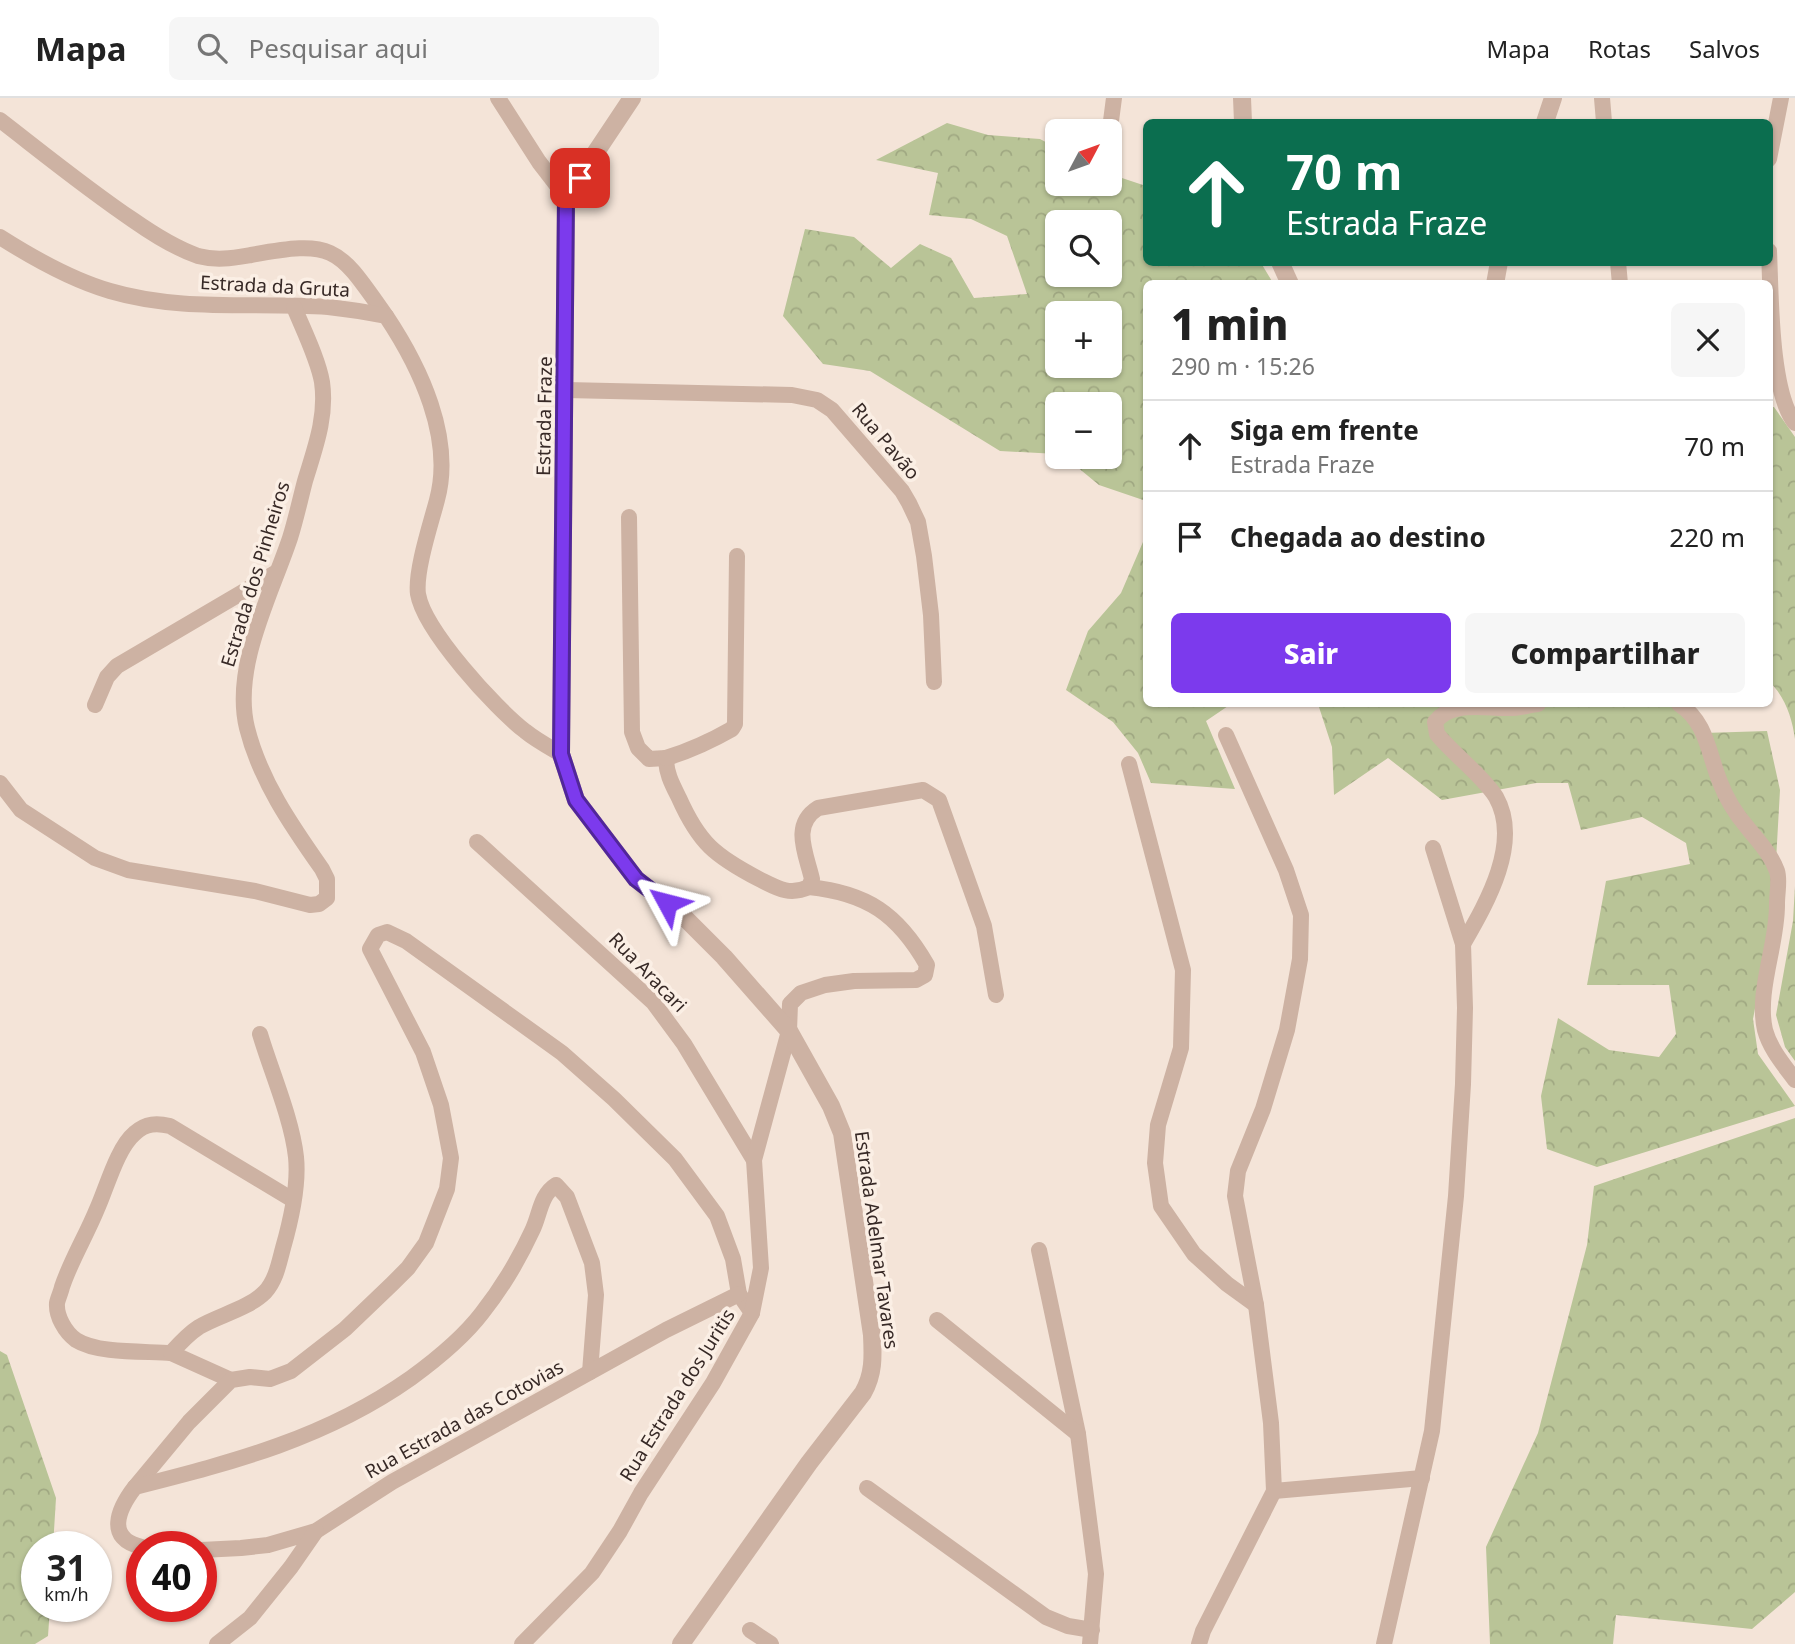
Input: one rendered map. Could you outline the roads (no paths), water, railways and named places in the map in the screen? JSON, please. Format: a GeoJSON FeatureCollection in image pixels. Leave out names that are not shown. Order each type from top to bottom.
{"type":"FeatureCollection","features":[{"type":"Feature","properties":{"kind":"street"},"geometry":{"type":"LineString","coordinates":[[498,98],[539,162],[566,197],[632,98]]}},
{"type":"Feature","properties":{"kind":"street"},"geometry":{"type":"LineString","coordinates":[[1111,119],[1114,98]]}},
{"type":"Feature","properties":{"kind":"street"},"geometry":{"type":"LineString","coordinates":[[1241,98],[1242,119]]}},
{"type":"Feature","properties":{"kind":"street"},"geometry":{"type":"LineString","coordinates":[[1546,119],[1553,98]]}},
{"type":"Feature","properties":{"kind":"street"},"geometry":{"type":"LineString","coordinates":[[1602,98],[1604,119]]}},
{"type":"Feature","properties":{"kind":"street"},"geometry":{"type":"LineString","coordinates":[[1773,139],[1781,98]]}},
{"type":"Feature","properties":{"kind":"street"},"geometry":{"type":"LineString","coordinates":[[0,120],[110,205],[162,240],[199,256],[224,260],[295,247],[314,247],[334,253],[361,281],[398,334],[440,435],[443,460],[441,482],[428,527],[418,591],[423,610],[438,636],[491,698],[524,731],[561,754]]}},
{"type":"Feature","properties":{"kind":"street","name":"Estrada Fraze"},"geometry":{"type":"LineString","coordinates":[[561,754],[566,197]]}},
{"type":"Feature","properties":{"kind":"street","name":"Estrada da Gruta"},"geometry":{"type":"LineString","coordinates":[[0,237],[36,259],[109,291],[165,302],[233,307],[325,307],[386,316]]}},
{"type":"Feature","properties":{"kind":"street","name":"Estrada dos Pinheiros"},"geometry":{"type":"LineString","coordinates":[[0,783],[21,810],[95,858],[128,870],[255,891],[310,905],[319,904],[327,898],[327,879],[277,801],[247,727],[243,694],[245,674],[290,537],[323,419],[322,381],[294,307]]}},
{"type":"Feature","properties":{"kind":"street"},"geometry":{"type":"LineString","coordinates":[[1773,325],[1780,383],[1789,416],[1795,424]]}},
{"type":"Feature","properties":{"kind":"street","name":"Rua Pavão"},"geometry":{"type":"LineString","coordinates":[[566,390],[792,395],[817,400],[832,410],[902,491],[918,522],[931,615],[934,682]]}},
{"type":"Feature","properties":{"kind":"street"},"geometry":{"type":"LineString","coordinates":[[629,517],[632,732],[638,748],[649,759],[666,758],[691,751],[732,729],[735,724],[737,556]]}},
{"type":"Feature","properties":{"kind":"street"},"geometry":{"type":"LineString","coordinates":[[95,705],[107,677],[117,666],[277,572]]}},
{"type":"Feature","properties":{"kind":"street"},"geometry":{"type":"LineString","coordinates":[[1463,944],[1499,869],[1504,825],[1496,797],[1437,734],[1435,722],[1441,714],[1456,708],[1520,707]]}},
{"type":"Feature","properties":{"kind":"street"},"geometry":{"type":"LineString","coordinates":[[1684,707],[1703,730],[1718,779],[1729,802],[1764,848],[1777,873],[1777,925],[1768,965],[1764,1006],[1765,1030],[1776,1054],[1795,1080]]}},
{"type":"Feature","properties":{"kind":"street"},"geometry":{"type":"LineString","coordinates":[[1199,1644],[1212,1612],[1274,1491],[1271,1423],[1256,1305],[1235,1196],[1235,1181],[1263,1109],[1287,1030],[1300,959],[1301,915],[1286,870],[1226,734]]}},
{"type":"Feature","properties":{"kind":"street","name":"Estrada Adelmar Tavares"},"geometry":{"type":"LineString","coordinates":[[561,754],[576,800],[636,879],[682,915],[724,957],[789,1031],[831,1106],[842,1133],[872,1335],[873,1364],[863,1392],[809,1463],[681,1644]]}},
{"type":"Feature","properties":{"kind":"street"},"geometry":{"type":"LineString","coordinates":[[666,758],[666,770],[690,824],[706,846],[732,865],[784,892],[809,887],[812,879],[801,829],[808,814],[818,808],[923,790],[930,792],[939,800],[984,926],[996,995]]}},
{"type":"Feature","properties":{"kind":"street"},"geometry":{"type":"LineString","coordinates":[[1129,764],[1183,970],[1181,1048],[1158,1125],[1155,1163],[1161,1206],[1194,1254],[1227,1284],[1256,1305]]}},
{"type":"Feature","properties":{"kind":"street","name":"Rua Aracari"},"geometry":{"type":"LineString","coordinates":[[477,842],[653,1002],[684,1044],[754,1160]]}},
{"type":"Feature","properties":{"kind":"street"},"geometry":{"type":"LineString","coordinates":[[1384,1644],[1432,1431],[1456,1196],[1463,1084],[1463,944],[1433,848]]}},
{"type":"Feature","properties":{"kind":"street","name":"Rua Estrada dos Juritis"},"geometry":{"type":"LineString","coordinates":[[522,1644],[592,1573],[713,1383],[752,1313],[761,1268],[754,1160],[789,1031],[790,1004],[802,993],[825,985],[854,981],[916,980],[925,975],[927,965],[908,937],[873,904],[831,889],[809,887]]}},
{"type":"Feature","properties":{"kind":"street"},"geometry":{"type":"LineString","coordinates":[[293,1200],[170,1126],[156,1123],[143,1127],[132,1135],[117,1161],[70,1263],[57,1303],[60,1319],[66,1330],[77,1340],[96,1348],[171,1353],[231,1380],[250,1377],[270,1379],[290,1371],[345,1329],[408,1268],[426,1243],[447,1189],[451,1158],[441,1105],[424,1052],[370,949],[378,935],[387,932],[405,941],[562,1053],[614,1098],[675,1159],[717,1216],[733,1259],[739,1294],[752,1313]]}},
{"type":"Feature","properties":{"kind":"street"},"geometry":{"type":"LineString","coordinates":[[171,1353],[184,1338],[200,1327],[255,1300],[265,1291],[275,1276],[286,1238],[293,1200],[296,1159],[260,1034]]}},
{"type":"Feature","properties":{"kind":"street"},"geometry":{"type":"LineString","coordinates":[[135,1488],[242,1459],[313,1434],[379,1400],[436,1360],[480,1316],[494,1297],[533,1231],[548,1191],[556,1185],[567,1197],[592,1263],[596,1295],[590,1372]]}},
{"type":"Feature","properties":{"kind":"street"},"geometry":{"type":"LineString","coordinates":[[867,1488],[1046,1617],[1091,1637],[1096,1574],[1078,1434],[1039,1250]]}},
{"type":"Feature","properties":{"kind":"street","name":"Rua Estrada das Cotovias"},"geometry":{"type":"LineString","coordinates":[[217,1549],[268,1545],[316,1531],[392,1482],[590,1372],[739,1294]]}},
{"type":"Feature","properties":{"kind":"street"},"geometry":{"type":"LineString","coordinates":[[936,1320],[1078,1434]]}},
{"type":"Feature","properties":{"kind":"street"},"geometry":{"type":"LineString","coordinates":[[126,1541],[117,1525],[123,1505],[189,1422],[231,1380]]}},
{"type":"Feature","properties":{"kind":"street"},"geometry":{"type":"LineString","coordinates":[[1274,1491],[1422,1478]]}},
{"type":"Feature","properties":{"kind":"street"},"geometry":{"type":"LineString","coordinates":[[217,1644],[250,1618],[316,1531]]}},
{"type":"Feature","properties":{"kind":"street"},"geometry":{"type":"LineString","coordinates":[[750,1630],[771,1644]]}}]}
